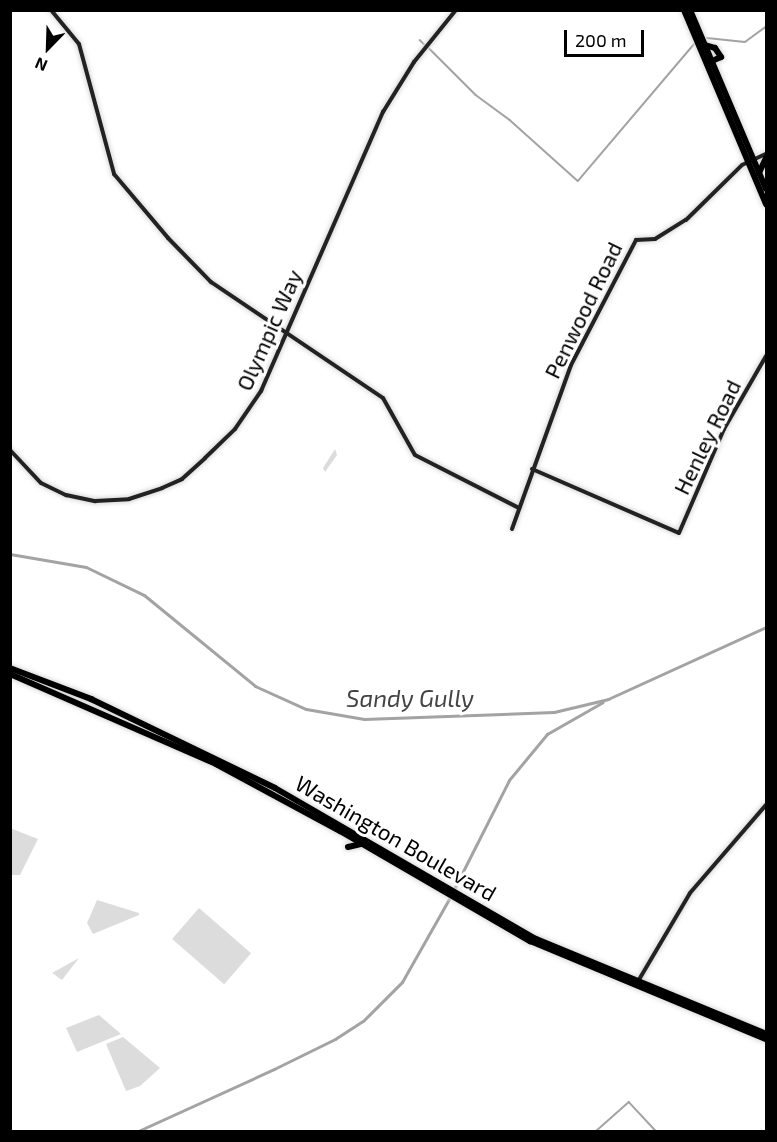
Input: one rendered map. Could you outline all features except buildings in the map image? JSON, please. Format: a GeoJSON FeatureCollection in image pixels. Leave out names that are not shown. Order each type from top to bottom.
{"type":"FeatureCollection","features":[{"type":"Feature","properties":{"kind":"highway"},"geometry":{"type":"LineString","coordinates":[[684,10],[751,160],[766,204]]}},
{"type":"Feature","properties":{"kind":"highway"},"geometry":{"type":"LineString","coordinates":[[690,10],[705,45],[709,62]]}},
{"type":"Feature","properties":{"kind":"highway"},"geometry":{"type":"LineString","coordinates":[[759,173],[766,156]]}},
{"type":"Feature","properties":{"kind":"highway"},"geometry":{"type":"LineString","coordinates":[[751,160],[766,189]]}},
{"type":"Feature","properties":{"kind":"highway","name":"Washington Boulevard"},"geometry":{"type":"LineString","coordinates":[[10,668],[91,699],[210,754],[359,834],[442,889]]}},
{"type":"Feature","properties":{"kind":"highway","name":"Washington Boulevard"},"geometry":{"type":"LineString","coordinates":[[10,674],[175,744],[340,831],[457,898],[536,939],[766,1039]]}},
{"type":"Feature","properties":{"kind":"highway"},"geometry":{"type":"LineString","coordinates":[[340,831],[348,838],[348,847],[357,842],[368,847]]}},
{"type":"Feature","properties":{"kind":"highway","name":"Washington Boulevard"},"geometry":{"type":"LineString","coordinates":[[637,984],[766,1034]]}},
{"type":"Feature","properties":{"kind":"street"},"geometry":{"type":"LineString","coordinates":[[51,10],[79,44],[114,174],[211,282],[388,403],[415,455],[519,508]]}},
{"type":"Feature","properties":{"kind":"street","name":"Olympic Way"},"geometry":{"type":"LineString","coordinates":[[10,450],[41,483],[76,498],[120,500],[162,488],[187,475],[246,416],[287,335],[339,209],[394,92],[456,10]]}},
{"type":"Feature","properties":{"kind":"street"},"geometry":{"type":"LineString","coordinates":[[751,160],[766,156]]}},
{"type":"Feature","properties":{"kind":"street","name":"Penwood Road"},"geometry":{"type":"LineString","coordinates":[[512,529],[571,365],[633,243],[638,239],[655,239],[686,220],[751,160]]}},
{"type":"Feature","properties":{"kind":"street","name":"Henley Road"},"geometry":{"type":"LineString","coordinates":[[532,469],[679,533],[724,429],[766,356]]}},
{"type":"Feature","properties":{"kind":"street"},"geometry":{"type":"LineString","coordinates":[[637,984],[690,893],[766,805]]}},
{"type":"Feature","properties":{"kind":"shaded area"},"geometry":{"type":"Polygon","coordinates":[[[335,449],[337,455],[325,472],[323,468],[335,449]]]}},
{"type":"Feature","properties":{"kind":"shaded area"},"geometry":{"type":"Polygon","coordinates":[[[10,828],[38,839],[20,875],[11,875],[10,828]]]}},
{"type":"Feature","properties":{"kind":"shaded area"},"geometry":{"type":"Polygon","coordinates":[[[97,900],[139,913],[139,915],[93,934],[87,923],[97,900]]]}},
{"type":"Feature","properties":{"kind":"shaded area"},"geometry":{"type":"Polygon","coordinates":[[[199,908],[251,953],[224,984],[172,939],[199,908]]]}},
{"type":"Feature","properties":{"kind":"shaded area"},"geometry":{"type":"Polygon","coordinates":[[[79,958],[62,980],[52,973],[79,958]]]}},
{"type":"Feature","properties":{"kind":"shaded area"},"geometry":{"type":"Polygon","coordinates":[[[99,1015],[121,1034],[77,1052],[66,1028],[99,1015]]]}},
{"type":"Feature","properties":{"kind":"shaded area"},"geometry":{"type":"Polygon","coordinates":[[[123,1037],[160,1068],[140,1086],[126,1091],[106,1044],[123,1037]]]}},
{"type":"Feature","properties":{"kind":"waterway"},"geometry":{"type":"LineString","coordinates":[[707,38],[745,42],[766,27]]}},
{"type":"Feature","properties":{"kind":"waterway"},"geometry":{"type":"LineString","coordinates":[[420,40],[425,45]]}},
{"type":"Feature","properties":{"kind":"waterway"},"geometry":{"type":"LineString","coordinates":[[429,48],[476,95],[510,120],[578,181],[694,44]]}},
{"type":"Feature","properties":{"kind":"waterway","name":"Sandy Gully"},"geometry":{"type":"LineString","coordinates":[[10,554],[86,567],[144,595],[255,686],[306,709],[364,719],[554,712],[608,699],[766,627]]}},
{"type":"Feature","properties":{"kind":"waterway"},"geometry":{"type":"LineString","coordinates":[[453,891],[509,780],[547,734],[603,702]]}},
{"type":"Feature","properties":{"kind":"waterway"},"geometry":{"type":"LineString","coordinates":[[136,1132],[274,1069],[335,1039],[363,1021],[402,982],[450,897]]}},
{"type":"Feature","properties":{"kind":"waterway"},"geometry":{"type":"LineString","coordinates":[[595,1132],[629,1102],[657,1132]]}}]}
